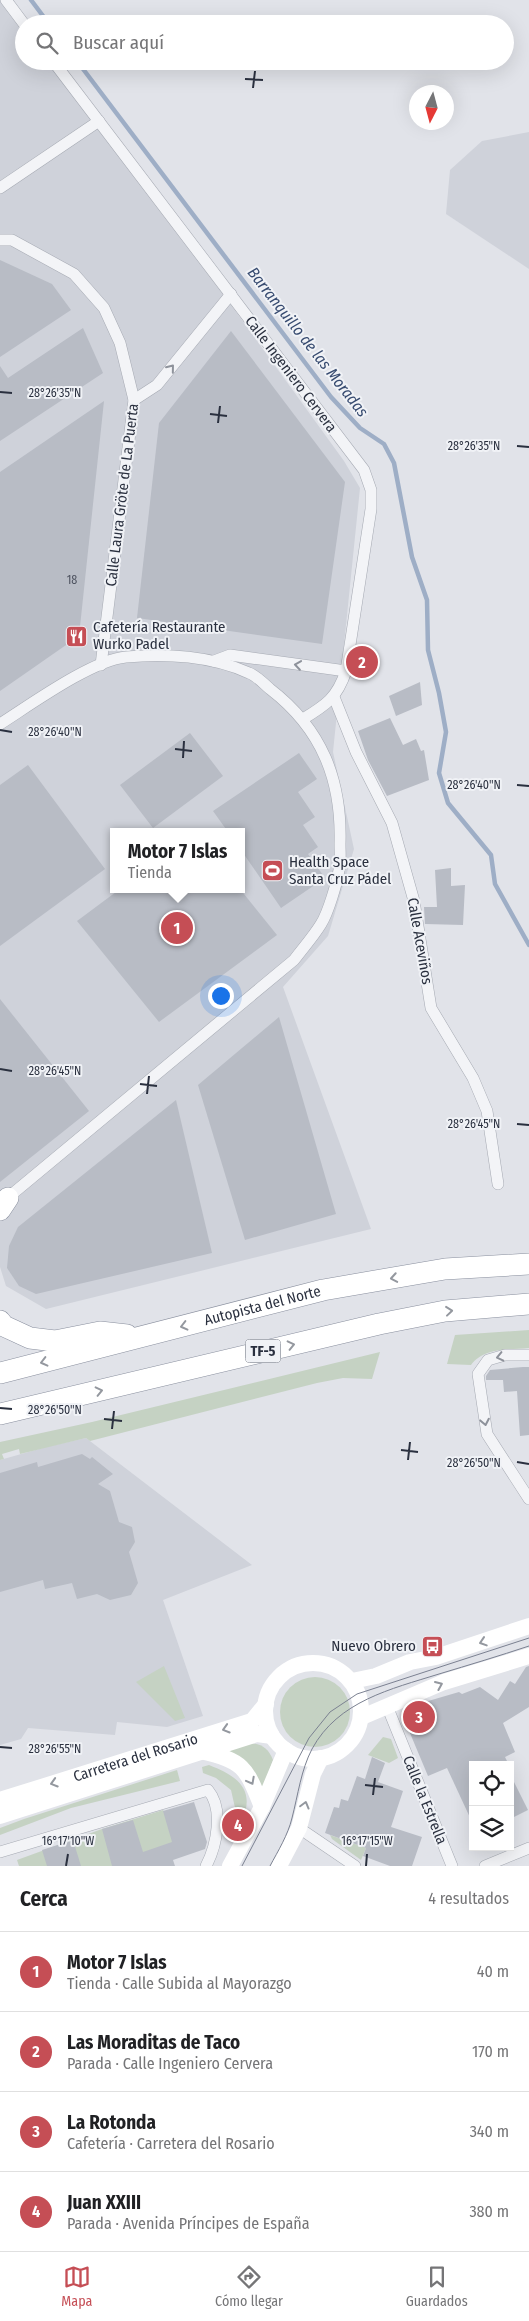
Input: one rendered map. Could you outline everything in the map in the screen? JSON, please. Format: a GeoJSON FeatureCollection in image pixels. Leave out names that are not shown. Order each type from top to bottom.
{"type":"FeatureCollection","features":[{"type":"Feature","properties":{"kind":"highway","name":"Autopista del Norte"},"geometry":{"type":"LineString","coordinates":[[0,1373],[323,1290],[445,1269],[529,1264]]}},
{"type":"Feature","properties":{"kind":"highway","name":"TF-5"},"geometry":{"type":"LineString","coordinates":[[0,1414],[379,1324],[444,1311],[529,1304]]}},
{"type":"Feature","properties":{"kind":"highway"},"geometry":{"type":"LineString","coordinates":[[0,1320],[4,1326],[30,1338],[38,1339],[55,1341],[100,1332],[142,1337]]}},
{"type":"Feature","properties":{"kind":"main road"},"geometry":{"type":"LineString","coordinates":[[352,1681],[376,1676],[410,1662],[436,1657],[529,1626]]}},
{"type":"Feature","properties":{"kind":"main road"},"geometry":{"type":"LineString","coordinates":[[362,1717],[444,1682],[529,1657]]}},
{"type":"Feature","properties":{"kind":"main road"},"geometry":{"type":"LineString","coordinates":[[304,1663],[326,1664],[345,1674],[352,1681],[361,1702],[362,1717],[351,1741],[338,1752],[321,1758],[308,1758],[286,1750],[272,1736],[266,1720],[266,1704],[271,1688],[284,1672],[304,1663]]}},
{"type":"Feature","properties":{"kind":"main road","name":"Carretera del Rosario"},"geometry":{"type":"LineString","coordinates":[[0,1800],[252,1721],[266,1704]]}},
{"type":"Feature","properties":{"kind":"main road","name":"Carretera del Rosario"},"geometry":{"type":"LineString","coordinates":[[0,1816],[257,1734],[272,1736]]}},
{"type":"Feature","properties":{"kind":"main road"},"geometry":{"type":"LineString","coordinates":[[230,1866],[262,1807],[286,1750]]}},
{"type":"Feature","properties":{"kind":"main road"},"geometry":{"type":"LineString","coordinates":[[200,1751],[226,1757],[244,1769],[253,1782],[262,1807]]}},
{"type":"Feature","properties":{"kind":"main road"},"geometry":{"type":"LineString","coordinates":[[279,1866],[299,1828],[313,1774],[321,1758]]}},
{"type":"Feature","properties":{"kind":"street"},"geometry":{"type":"LineString","coordinates":[[6,0],[17,15]]}},
{"type":"Feature","properties":{"kind":"street","name":"Calle Ingeniero Cervera"},"geometry":{"type":"LineString","coordinates":[[60,70],[364,470],[368,478],[371,509],[346,671],[341,686],[334,697],[302,719]]}},
{"type":"Feature","properties":{"kind":"street"},"geometry":{"type":"LineString","coordinates":[[0,188],[99,121]]}},
{"type":"Feature","properties":{"kind":"street","name":"Calle Laura Gröte de La Puerta"},"geometry":{"type":"LineString","coordinates":[[0,240],[12,240],[74,274],[104,308],[120,343],[134,400],[101,665]]}},
{"type":"Feature","properties":{"kind":"street"},"geometry":{"type":"LineString","coordinates":[[134,400],[157,385],[231,294]]}},
{"type":"Feature","properties":{"kind":"street"},"geometry":{"type":"LineString","coordinates":[[214,661],[230,655],[346,671]]}},
{"type":"Feature","properties":{"kind":"street"},"geometry":{"type":"LineString","coordinates":[[0,724],[67,682],[101,665],[125,657],[186,657],[214,661],[250,673],[280,696],[302,719],[318,742],[332,770],[341,819],[339,871],[322,923],[294,960],[3,1204]]}},
{"type":"Feature","properties":{"kind":"street","name":"Calle Aceviños"},"geometry":{"type":"LineString","coordinates":[[334,697],[356,752],[392,823],[414,902],[431,1008],[473,1078],[487,1111],[498,1184]]}},
{"type":"Feature","properties":{"kind":"street"},"geometry":{"type":"LineString","coordinates":[[529,1355],[505,1355],[488,1360],[478,1374],[487,1434],[529,1499]]}},
{"type":"Feature","properties":{"kind":"street","name":"Calle la Estrella"},"geometry":{"type":"LineString","coordinates":[[387,1706],[452,1866]]}},
{"type":"Feature","properties":{"kind":"street"},"geometry":{"type":"LineString","coordinates":[[0,1852],[208,1790],[213,1796],[218,1832],[206,1866]]}},
{"type":"Feature","properties":{"kind":"street"},"geometry":{"type":"LineString","coordinates":[[299,1828],[355,1866]]}},
{"type":"Feature","properties":{"kind":"street"},"geometry":{"type":"LineString","coordinates":[[486,1866],[529,1848]]}},
{"type":"Feature","properties":{"kind":"shaded area"},"geometry":{"type":"Polygon","coordinates":[[[0,0],[10,0],[19,15],[15,15],[15,70],[61,70],[344,461],[360,488],[333,752],[354,849],[328,936],[283,987],[371,1229],[46,1309],[6,1286],[0,1267],[0,0]]]}},
{"type":"Feature","properties":{"kind":"shaded area"},"geometry":{"type":"Polygon","coordinates":[[[529,132],[529,269],[446,214],[450,170],[482,141],[529,132]]]}},
{"type":"Feature","properties":{"kind":"shaded area"},"geometry":{"type":"Polygon","coordinates":[[[86,1438],[252,1565],[163,1600],[203,1716],[167,1727],[117,1722],[115,1735],[28,1728],[21,1739],[0,1745],[0,1460],[86,1438]]]}},
{"type":"Feature","properties":{"kind":"green space"},"geometry":{"type":"Polygon","coordinates":[[[529,1330],[529,1348],[490,1352],[476,1359],[471,1365],[447,1364],[455,1335],[529,1330]]]}},
{"type":"Feature","properties":{"kind":"green space"},"geometry":{"type":"Polygon","coordinates":[[[380,1352],[372,1379],[343,1378],[317,1383],[90,1441],[86,1438],[20,1454],[19,1449],[2,1454],[4,1459],[0,1460],[0,1442],[92,1422],[380,1352]]]}},
{"type":"Feature","properties":{"kind":"green space"},"geometry":{"type":"Polygon","coordinates":[[[164,1666],[185,1718],[175,1721],[136,1682],[164,1666]]]}},
{"type":"Feature","properties":{"kind":"green space"},"geometry":{"type":"Polygon","coordinates":[[[315,1677],[328,1680],[340,1687],[347,1699],[350,1712],[347,1725],[340,1737],[328,1744],[315,1747],[302,1744],[290,1737],[283,1725],[280,1712],[283,1699],[290,1687],[302,1680],[315,1677]]]}},
{"type":"Feature","properties":{"kind":"green space"},"geometry":{"type":"Polygon","coordinates":[[[383,1737],[391,1739],[398,1758],[389,1763],[368,1755],[383,1737]]]}},
{"type":"Feature","properties":{"kind":"green space"},"geometry":{"type":"Polygon","coordinates":[[[249,1743],[264,1747],[273,1760],[262,1790],[223,1752],[249,1743]]]}},
{"type":"Feature","properties":{"kind":"green space"},"geometry":{"type":"Polygon","coordinates":[[[209,1765],[228,1774],[241,1785],[247,1800],[242,1821],[238,1821],[231,1790],[216,1778],[203,1773],[202,1767],[209,1765]]]}},
{"type":"Feature","properties":{"kind":"green space"},"geometry":{"type":"Polygon","coordinates":[[[177,1770],[180,1781],[71,1808],[0,1835],[0,1828],[24,1819],[177,1770]]]}},
{"type":"Feature","properties":{"kind":"green space"},"geometry":{"type":"Polygon","coordinates":[[[163,1810],[173,1825],[178,1840],[171,1859],[173,1866],[19,1866],[17,1860],[102,1829],[163,1810]]]}},
{"type":"Feature","properties":{"kind":"green space"},"geometry":{"type":"Polygon","coordinates":[[[330,1835],[366,1848],[361,1860],[332,1839],[330,1835]]]}},
{"type":"Feature","properties":{"kind":"building"},"geometry":{"type":"Polygon","coordinates":[[[0,260],[52,284],[71,310],[0,357],[0,260]]]}},
{"type":"Feature","properties":{"kind":"building"},"geometry":{"type":"Polygon","coordinates":[[[83,328],[103,373],[0,441],[0,366],[8,378],[83,328]]]}},
{"type":"Feature","properties":{"kind":"building"},"geometry":{"type":"Polygon","coordinates":[[[231,331],[345,482],[322,644],[137,618],[159,423],[231,331]]]}},
{"type":"Feature","properties":{"kind":"building"},"geometry":{"type":"Polygon","coordinates":[[[104,401],[79,636],[0,691],[0,472],[104,401]]]}},
{"type":"Feature","properties":{"kind":"building"},"geometry":{"type":"Polygon","coordinates":[[[420,682],[422,705],[396,716],[389,696],[420,682]]]}},
{"type":"Feature","properties":{"kind":"building"},"geometry":{"type":"Polygon","coordinates":[[[390,718],[403,745],[416,739],[421,751],[424,750],[429,780],[387,796],[368,760],[358,731],[390,718]]]}},
{"type":"Feature","properties":{"kind":"building"},"geometry":{"type":"Polygon","coordinates":[[[190,733],[223,776],[153,828],[120,785],[190,733]]]}},
{"type":"Feature","properties":{"kind":"building"},"geometry":{"type":"Polygon","coordinates":[[[299,753],[317,779],[298,792],[315,817],[303,825],[318,847],[308,854],[325,878],[281,908],[245,856],[245,828],[225,828],[213,811],[299,753]]]}},
{"type":"Feature","properties":{"kind":"building"},"geometry":{"type":"Polygon","coordinates":[[[28,765],[105,869],[0,946],[0,785],[28,765]]]}},
{"type":"Feature","properties":{"kind":"building"},"geometry":{"type":"Polygon","coordinates":[[[451,868],[451,886],[465,885],[463,925],[425,924],[424,907],[437,907],[435,870],[451,868]]]}},
{"type":"Feature","properties":{"kind":"building"},"geometry":{"type":"Polygon","coordinates":[[[115,893],[243,893],[277,935],[159,1022],[77,921],[115,893]]]}},
{"type":"Feature","properties":{"kind":"building"},"geometry":{"type":"Polygon","coordinates":[[[0,999],[89,1111],[0,1182],[0,999]]]}},
{"type":"Feature","properties":{"kind":"building"},"geometry":{"type":"Polygon","coordinates":[[[279,1017],[336,1214],[245,1240],[198,1085],[279,1017]]]}},
{"type":"Feature","properties":{"kind":"building"},"geometry":{"type":"Polygon","coordinates":[[[176,1100],[212,1253],[36,1294],[19,1286],[7,1268],[9,1246],[18,1227],[176,1100]]]}},
{"type":"Feature","properties":{"kind":"building"},"geometry":{"type":"Polygon","coordinates":[[[529,1367],[529,1435],[520,1436],[517,1391],[504,1392],[503,1380],[486,1380],[486,1376],[490,1370],[529,1367]]]}},
{"type":"Feature","properties":{"kind":"building"},"geometry":{"type":"Polygon","coordinates":[[[82,1454],[90,1459],[92,1457],[113,1474],[98,1484],[110,1491],[119,1522],[132,1527],[135,1542],[129,1552],[138,1583],[131,1595],[110,1600],[97,1594],[77,1599],[72,1583],[45,1589],[43,1580],[0,1592],[0,1473],[37,1462],[38,1467],[82,1454]]]}},
{"type":"Feature","properties":{"kind":"building"},"geometry":{"type":"Polygon","coordinates":[[[529,1666],[529,1707],[503,1723],[515,1752],[505,1757],[507,1761],[469,1761],[469,1815],[447,1768],[428,1776],[407,1726],[407,1716],[412,1708],[418,1704],[459,1692],[462,1694],[480,1687],[498,1700],[510,1681],[515,1684],[526,1667],[529,1666]]]}},
{"type":"Feature","properties":{"kind":"building"},"geometry":{"type":"Polygon","coordinates":[[[372,1757],[385,1763],[378,1782],[403,1791],[391,1827],[422,1837],[412,1866],[390,1866],[363,1856],[366,1848],[325,1833],[334,1807],[339,1808],[341,1799],[348,1801],[357,1776],[365,1779],[372,1757]]]}},
{"type":"Feature","properties":{"kind":"building"},"geometry":{"type":"Polygon","coordinates":[[[514,1782],[528,1810],[514,1817],[514,1782]]]}},
{"type":"Feature","properties":{"kind":"building"},"geometry":{"type":"Polygon","coordinates":[[[194,1802],[207,1842],[205,1849],[173,1860],[175,1866],[112,1866],[102,1829],[133,1820],[143,1852],[172,1842],[163,1811],[194,1802]]]}},
{"type":"Feature","properties":{"kind":"building"},"geometry":{"type":"Polygon","coordinates":[[[73,1840],[81,1866],[47,1866],[42,1850],[73,1840]]]}},
{"type":"Feature","properties":{"kind":"waterway","name":"Barranquillo de las Moradas"},"geometry":{"type":"LineString","coordinates":[[31,0],[42,15]]}},
{"type":"Feature","properties":{"kind":"waterway","name":"Barranquillo de las Moradas"},"geometry":{"type":"LineString","coordinates":[[84,70],[331,397],[360,428],[384,444],[394,463],[412,557],[427,600],[428,650],[439,693],[446,732],[439,773],[448,803],[491,855],[495,884],[529,945]]}},
{"type":"Feature","properties":{"kind":"tram line"},"geometry":{"type":"LineString","coordinates":[[242,1866],[309,1738],[330,1712],[357,1694],[529,1638]]}},
{"type":"Feature","properties":{"kind":"tram line"},"geometry":{"type":"LineString","coordinates":[[270,1866],[290,1824],[308,1757],[323,1733],[336,1719],[367,1699],[403,1685],[529,1646]]}},
{"type":"Feature","properties":{"kind":"place","name":"Cafetería Restaurante Wurko Padel"},"geometry":{"type":"Point","coordinates":[77,636]}},
{"type":"Feature","properties":{"kind":"place","name":"Las Moraditas de Taco"},"geometry":{"type":"Point","coordinates":[362,662]}},
{"type":"Feature","properties":{"kind":"place","name":"Health Space Santa Cruz Pádel"},"geometry":{"type":"Point","coordinates":[273,871]}},
{"type":"Feature","properties":{"kind":"place","name":"Motor 7 Islas"},"geometry":{"type":"Point","coordinates":[177,928]}},
{"type":"Feature","properties":{"kind":"place","name":"Nuevo Obrero"},"geometry":{"type":"Point","coordinates":[432,1646]}},
{"type":"Feature","properties":{"kind":"place","name":"La Rotonda"},"geometry":{"type":"Point","coordinates":[419,1717]}},
{"type":"Feature","properties":{"kind":"place","name":"Juan XXIII"},"geometry":{"type":"Point","coordinates":[238,1825]}}]}
